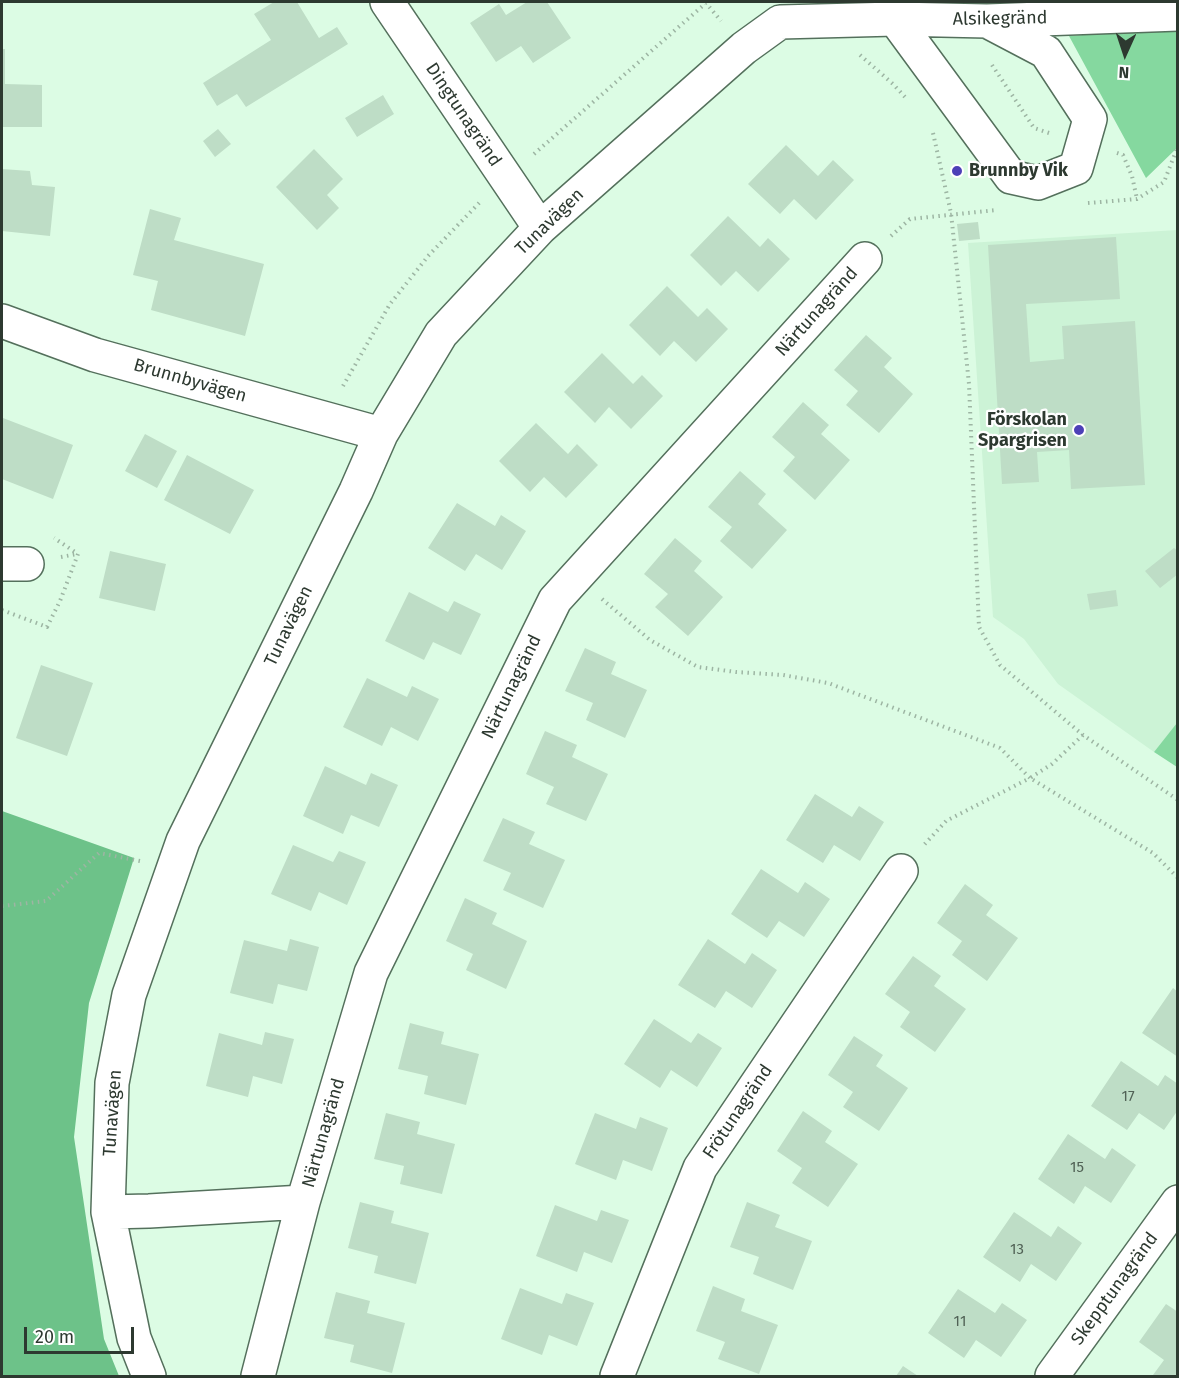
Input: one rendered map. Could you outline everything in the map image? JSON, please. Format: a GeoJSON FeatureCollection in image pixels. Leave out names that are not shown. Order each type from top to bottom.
{"type":"FeatureCollection","features":[{"type":"Feature","properties":{"kind":"street","name":"Dingtunagränd"},"geometry":{"type":"LineString","coordinates":[[387,2],[540,228]]}},
{"type":"Feature","properties":{"kind":"street","name":"Tunavägen"},"geometry":{"type":"LineString","coordinates":[[149,1377],[134,1338],[108,1212],[112,1083],[129,995],[183,841],[381,434],[441,334],[540,228],[744,48],[774,12],[828,20],[895,19]]}},
{"type":"Feature","properties":{"kind":"street","name":"Alsikegränd"},"geometry":{"type":"LineString","coordinates":[[895,19],[987,21],[1178,14]]}},
{"type":"Feature","properties":{"kind":"street"},"geometry":{"type":"LineString","coordinates":[[895,19],[1011,177],[1038,183],[1076,168],[1090,119],[1046,52],[987,21]]}},
{"type":"Feature","properties":{"kind":"street","name":"Närtunagränd"},"geometry":{"type":"LineString","coordinates":[[258,1377],[303,1202],[371,973],[555,600],[865,259]]}},
{"type":"Feature","properties":{"kind":"street","name":"Brunnbyvägen"},"geometry":{"type":"LineString","coordinates":[[2,321],[95,355],[381,434]]}},
{"type":"Feature","properties":{"kind":"street","name":"Frötunagränd"},"geometry":{"type":"LineString","coordinates":[[617,1377],[700,1168],[901,871]]}},
{"type":"Feature","properties":{"kind":"street","name":"Närtunagränd"},"geometry":{"type":"LineString","coordinates":[[108,1212],[303,1202]]}},
{"type":"Feature","properties":{"kind":"street","name":"Skepptunagränd"},"geometry":{"type":"LineString","coordinates":[[1052,1377],[1178,1202]]}},
{"type":"Feature","properties":{"kind":"path"},"geometry":{"type":"LineString","coordinates":[[828,20],[830,43],[860,55],[909,101]]}},
{"type":"Feature","properties":{"kind":"path"},"geometry":{"type":"LineString","coordinates":[[932,127],[951,213],[969,384],[978,627],[1000,665],[1083,735],[1178,800]]}},
{"type":"Feature","properties":{"kind":"path"},"geometry":{"type":"LineString","coordinates":[[865,259],[910,219],[951,213]]}},
{"type":"Feature","properties":{"kind":"path"},"geometry":{"type":"LineString","coordinates":[[577,577],[650,640],[698,667],[783,675],[828,683],[1000,748],[1030,778],[1153,853],[1178,878]]}},
{"type":"Feature","properties":{"kind":"path"},"geometry":{"type":"LineString","coordinates":[[901,871],[946,821],[1030,778],[1052,764],[1083,735]]}},
{"type":"Feature","properties":{"kind":"path"},"geometry":{"type":"LineString","coordinates":[[2,906],[46,901],[99,853],[173,868]]}},
{"type":"Feature","properties":{"kind":"shaded area","name":"Förskolan Spargrisen"},"geometry":{"type":"Polygon","coordinates":[[[1177,230],[1178,723],[1154,752],[1058,684],[1024,639],[993,617],[968,243],[1177,230]]]}},
{"type":"Feature","properties":{"kind":"green space"},"geometry":{"type":"Polygon","coordinates":[[[1177,2],[1177,148],[1146,178],[1069,36],[1136,31],[1177,2]]]}},
{"type":"Feature","properties":{"kind":"green space"},"geometry":{"type":"Polygon","coordinates":[[[1177,723],[1177,767],[1154,752],[1177,723]]]}},
{"type":"Feature","properties":{"kind":"green space"},"geometry":{"type":"Polygon","coordinates":[[[2,811],[134,858],[89,1003],[74,1137],[104,1339],[119,1376],[2,1376],[2,811]]]}},
{"type":"Feature","properties":{"kind":"building"},"geometry":{"type":"Polygon","coordinates":[[[274,2],[297,2],[319,38],[337,27],[348,44],[246,107],[237,94],[217,106],[203,83],[271,40],[254,14],[274,2]]]}},
{"type":"Feature","properties":{"kind":"building"},"geometry":{"type":"Polygon","coordinates":[[[527,2],[547,2],[571,38],[533,63],[521,46],[496,62],[470,23],[499,4],[506,15],[527,2]]]}},
{"type":"Feature","properties":{"kind":"building"},"geometry":{"type":"Polygon","coordinates":[[[2,49],[5,49],[5,84],[42,85],[42,127],[2,127],[2,49]]]}},
{"type":"Feature","properties":{"kind":"building"},"geometry":{"type":"Polygon","coordinates":[[[383,95],[394,114],[357,137],[345,118],[383,95]]]}},
{"type":"Feature","properties":{"kind":"building"},"geometry":{"type":"Polygon","coordinates":[[[218,129],[231,144],[215,157],[203,141],[218,129]]]}},
{"type":"Feature","properties":{"kind":"building"},"geometry":{"type":"Polygon","coordinates":[[[786,145],[818,176],[833,160],[854,180],[816,220],[794,199],[780,214],[748,184],[786,145]]]}},
{"type":"Feature","properties":{"kind":"building"},"geometry":{"type":"Polygon","coordinates":[[[314,149],[343,179],[327,195],[339,208],[317,230],[276,187],[314,149]]]}},
{"type":"Feature","properties":{"kind":"building"},"geometry":{"type":"Polygon","coordinates":[[[2,169],[30,171],[32,185],[55,187],[50,236],[2,231],[2,169]]]}},
{"type":"Feature","properties":{"kind":"building"},"geometry":{"type":"Polygon","coordinates":[[[150,209],[181,218],[174,240],[264,264],[245,336],[151,310],[158,281],[133,275],[150,209]]]}},
{"type":"Feature","properties":{"kind":"building"},"geometry":{"type":"Polygon","coordinates":[[[728,216],[760,247],[768,238],[790,259],[758,292],[736,271],[721,286],[690,255],[728,216]]]}},
{"type":"Feature","properties":{"kind":"building"},"geometry":{"type":"Polygon","coordinates":[[[978,222],[980,239],[959,241],[957,224],[978,222]]]}},
{"type":"Feature","properties":{"kind":"building"},"geometry":{"type":"Polygon","coordinates":[[[1116,237],[1120,299],[1026,304],[1030,362],[1064,359],[1062,326],[1135,321],[1145,485],[1071,489],[1069,450],[1037,452],[1039,482],[1002,484],[988,245],[1116,237]]]}},
{"type":"Feature","properties":{"kind":"building"},"geometry":{"type":"Polygon","coordinates":[[[667,286],[698,317],[707,308],[728,329],[696,362],[674,341],[660,356],[629,325],[667,286]]]}},
{"type":"Feature","properties":{"kind":"building"},"geometry":{"type":"Polygon","coordinates":[[[866,335],[892,358],[884,367],[913,394],[879,433],[846,405],[858,391],[834,370],[866,335]]]}},
{"type":"Feature","properties":{"kind":"building"},"geometry":{"type":"Polygon","coordinates":[[[602,353],[633,384],[642,375],[663,396],[631,429],[609,407],[595,423],[564,392],[602,353]]]}},
{"type":"Feature","properties":{"kind":"building"},"geometry":{"type":"Polygon","coordinates":[[[803,402],[829,425],[821,434],[850,460],[815,500],[783,471],[795,457],[772,437],[803,402]]]}},
{"type":"Feature","properties":{"kind":"building"},"geometry":{"type":"Polygon","coordinates":[[[3,418],[73,445],[53,499],[2,479],[3,418]]]}},
{"type":"Feature","properties":{"kind":"building"},"geometry":{"type":"Polygon","coordinates":[[[536,423],[568,454],[577,444],[598,465],[566,498],[544,477],[530,492],[499,461],[536,423]]]}},
{"type":"Feature","properties":{"kind":"building"},"geometry":{"type":"Polygon","coordinates":[[[145,434],[177,451],[157,488],[125,471],[145,434]]]}},
{"type":"Feature","properties":{"kind":"building"},"geometry":{"type":"Polygon","coordinates":[[[187,455],[254,490],[230,534],[164,500],[187,455]]]}},
{"type":"Feature","properties":{"kind":"building"},"geometry":{"type":"Polygon","coordinates":[[[740,471],[766,494],[758,504],[787,530],[752,569],[720,541],[732,527],[708,507],[740,471]]]}},
{"type":"Feature","properties":{"kind":"building"},"geometry":{"type":"Polygon","coordinates":[[[457,503],[495,526],[501,515],[526,531],[502,570],[476,554],[465,571],[428,548],[457,503]]]}},
{"type":"Feature","properties":{"kind":"building"},"geometry":{"type":"Polygon","coordinates":[[[675,538],[702,561],[694,571],[723,597],[688,636],[655,607],[668,594],[644,574],[675,538]]]}},
{"type":"Feature","properties":{"kind":"building"},"geometry":{"type":"Polygon","coordinates":[[[1174,548],[1178,551],[1178,574],[1160,588],[1145,571],[1174,548]]]}},
{"type":"Feature","properties":{"kind":"building"},"geometry":{"type":"Polygon","coordinates":[[[110,551],[166,564],[155,611],[99,598],[110,551]]]}},
{"type":"Feature","properties":{"kind":"building"},"geometry":{"type":"Polygon","coordinates":[[[1116,590],[1118,606],[1090,610],[1087,594],[1116,590]]]}},
{"type":"Feature","properties":{"kind":"building"},"geometry":{"type":"Polygon","coordinates":[[[409,592],[448,612],[454,601],[481,614],[461,655],[433,642],[424,660],[385,641],[409,592]]]}},
{"type":"Feature","properties":{"kind":"building"},"geometry":{"type":"Polygon","coordinates":[[[585,648],[616,662],[611,674],[647,690],[625,738],[586,720],[593,703],[565,691],[585,648]]]}},
{"type":"Feature","properties":{"kind":"building"},"geometry":{"type":"Polygon","coordinates":[[[41,665],[93,683],[67,756],[16,738],[41,665]]]}},
{"type":"Feature","properties":{"kind":"building"},"geometry":{"type":"Polygon","coordinates":[[[367,678],[407,697],[412,686],[439,699],[418,741],[391,727],[382,746],[343,727],[367,678]]]}},
{"type":"Feature","properties":{"kind":"building"},"geometry":{"type":"Polygon","coordinates":[[[545,731],[577,745],[572,757],[608,774],[586,821],[546,804],[554,787],[526,774],[545,731]]]}},
{"type":"Feature","properties":{"kind":"building"},"geometry":{"type":"Polygon","coordinates":[[[325,766],[366,785],[371,773],[398,785],[379,827],[351,815],[343,834],[303,816],[325,766]]]}},
{"type":"Feature","properties":{"kind":"building"},"geometry":{"type":"Polygon","coordinates":[[[815,794],[852,817],[859,806],[884,822],[860,861],[834,845],[823,863],[786,840],[815,794]]]}},
{"type":"Feature","properties":{"kind":"building"},"geometry":{"type":"Polygon","coordinates":[[[503,818],[535,832],[529,844],[565,860],[543,908],[503,890],[511,873],[483,861],[503,818]]]}},
{"type":"Feature","properties":{"kind":"building"},"geometry":{"type":"Polygon","coordinates":[[[293,845],[333,862],[339,851],[366,862],[347,905],[319,892],[311,911],[271,894],[293,845]]]}},
{"type":"Feature","properties":{"kind":"building"},"geometry":{"type":"Polygon","coordinates":[[[761,869],[798,893],[805,882],[830,899],[804,937],[779,921],[767,938],[731,914],[761,869]]]}},
{"type":"Feature","properties":{"kind":"building"},"geometry":{"type":"Polygon","coordinates":[[[965,884],[993,905],[986,915],[1018,938],[987,981],[952,955],[962,941],[937,923],[965,884]]]}},
{"type":"Feature","properties":{"kind":"building"},"geometry":{"type":"Polygon","coordinates":[[[465,898],[497,913],[492,924],[527,941],[506,989],[466,970],[473,954],[446,941],[465,898]]]}},
{"type":"Feature","properties":{"kind":"building"},"geometry":{"type":"Polygon","coordinates":[[[290,939],[319,947],[307,991],[278,984],[273,1004],[230,993],[244,940],[287,951],[290,939]]]}},
{"type":"Feature","properties":{"kind":"building"},"geometry":{"type":"Polygon","coordinates":[[[708,939],[745,964],[752,953],[777,970],[752,1008],[726,991],[715,1008],[678,985],[708,939]]]}},
{"type":"Feature","properties":{"kind":"building"},"geometry":{"type":"Polygon","coordinates":[[[913,956],[941,976],[934,986],[966,1009],[935,1052],[900,1027],[910,1012],[885,994],[913,956]]]}},
{"type":"Feature","properties":{"kind":"building"},"geometry":{"type":"Polygon","coordinates":[[[1173,988],[1178,992],[1178,1057],[1142,1033],[1173,988]]]}},
{"type":"Feature","properties":{"kind":"building"},"geometry":{"type":"Polygon","coordinates":[[[654,1019],[691,1043],[698,1033],[722,1048],[697,1087],[671,1070],[660,1088],[624,1064],[654,1019]]]}},
{"type":"Feature","properties":{"kind":"building"},"geometry":{"type":"Polygon","coordinates":[[[410,1023],[444,1032],[441,1044],[479,1054],[466,1105],[424,1094],[428,1076],[398,1069],[410,1023]]]}},
{"type":"Feature","properties":{"kind":"building"},"geometry":{"type":"Polygon","coordinates":[[[265,1032],[294,1039],[282,1084],[253,1076],[248,1097],[206,1086],[219,1033],[262,1045],[265,1032]]]}},
{"type":"Feature","properties":{"kind":"building"},"geometry":{"type":"Polygon","coordinates":[[[854,1036],[883,1055],[876,1066],[908,1088],[879,1131],[843,1107],[853,1092],[828,1075],[854,1036]]]}},
{"type":"Feature","properties":{"kind":"building"},"geometry":{"type":"Polygon","coordinates":[[[1121,1061],[1158,1086],[1165,1075],[1178,1084],[1178,1110],[1164,1130],[1139,1113],[1127,1130],[1091,1106],[1121,1061]]]}},
{"type":"Feature","properties":{"kind":"building"},"geometry":{"type":"Polygon","coordinates":[[[803,1111],[832,1131],[825,1142],[858,1164],[828,1207],[792,1183],[802,1168],[777,1151],[803,1111]]]}},
{"type":"Feature","properties":{"kind":"building"},"geometry":{"type":"Polygon","coordinates":[[[386,1113],[420,1122],[417,1134],[455,1144],[442,1194],[400,1184],[404,1166],[374,1159],[386,1113]]]}},
{"type":"Feature","properties":{"kind":"building"},"geometry":{"type":"Polygon","coordinates":[[[595,1113],[636,1129],[640,1117],[668,1128],[652,1171],[623,1160],[616,1180],[575,1164],[595,1113]]]}},
{"type":"Feature","properties":{"kind":"building"},"geometry":{"type":"Polygon","coordinates":[[[1068,1134],[1105,1159],[1112,1148],[1136,1165],[1111,1203],[1085,1186],[1074,1204],[1038,1179],[1068,1134]]]}},
{"type":"Feature","properties":{"kind":"building"},"geometry":{"type":"Polygon","coordinates":[[[360,1202],[394,1211],[391,1223],[429,1233],[416,1284],[374,1273],[378,1256],[348,1248],[360,1202]]]}},
{"type":"Feature","properties":{"kind":"building"},"geometry":{"type":"Polygon","coordinates":[[[747,1202],[780,1215],[775,1227],[812,1241],[793,1290],[753,1274],[759,1257],[730,1247],[747,1202]]]}},
{"type":"Feature","properties":{"kind":"building"},"geometry":{"type":"Polygon","coordinates":[[[555,1205],[597,1221],[601,1210],[629,1220],[612,1263],[584,1252],[577,1272],[536,1256],[555,1205]]]}},
{"type":"Feature","properties":{"kind":"building"},"geometry":{"type":"Polygon","coordinates":[[[1014,1212],[1051,1237],[1058,1226],[1082,1243],[1056,1281],[1031,1264],[1020,1282],[983,1257],[1014,1212]]]}},
{"type":"Feature","properties":{"kind":"building"},"geometry":{"type":"Polygon","coordinates":[[[713,1286],[745,1299],[741,1311],[778,1325],[759,1374],[718,1359],[725,1342],[696,1331],[713,1286]]]}},
{"type":"Feature","properties":{"kind":"building"},"geometry":{"type":"Polygon","coordinates":[[[520,1288],[562,1304],[566,1293],[594,1303],[577,1346],[549,1335],[542,1355],[501,1339],[520,1288]]]}},
{"type":"Feature","properties":{"kind":"building"},"geometry":{"type":"Polygon","coordinates":[[[958,1289],[995,1313],[1002,1303],[1027,1320],[1001,1357],[976,1340],[964,1358],[928,1333],[958,1289]]]}},
{"type":"Feature","properties":{"kind":"building"},"geometry":{"type":"Polygon","coordinates":[[[336,1292],[370,1301],[367,1313],[405,1323],[392,1373],[350,1362],[354,1345],[324,1338],[336,1292]]]}},
{"type":"Feature","properties":{"kind":"building"},"geometry":{"type":"Polygon","coordinates":[[[1166,1304],[1178,1312],[1178,1376],[1153,1375],[1164,1360],[1139,1342],[1166,1304]]]}},
{"type":"Feature","properties":{"kind":"building"},"geometry":{"type":"Polygon","coordinates":[[[903,1366],[918,1376],[896,1376],[903,1366]]]}},
{"type":"Feature","properties":{"kind":"place","name":"Brunnby Vik"},"geometry":{"type":"Point","coordinates":[957,171]}},
{"type":"Feature","properties":{"kind":"place","name":"Förskolan Spargrisen"},"geometry":{"type":"Point","coordinates":[1079,430]}}]}
